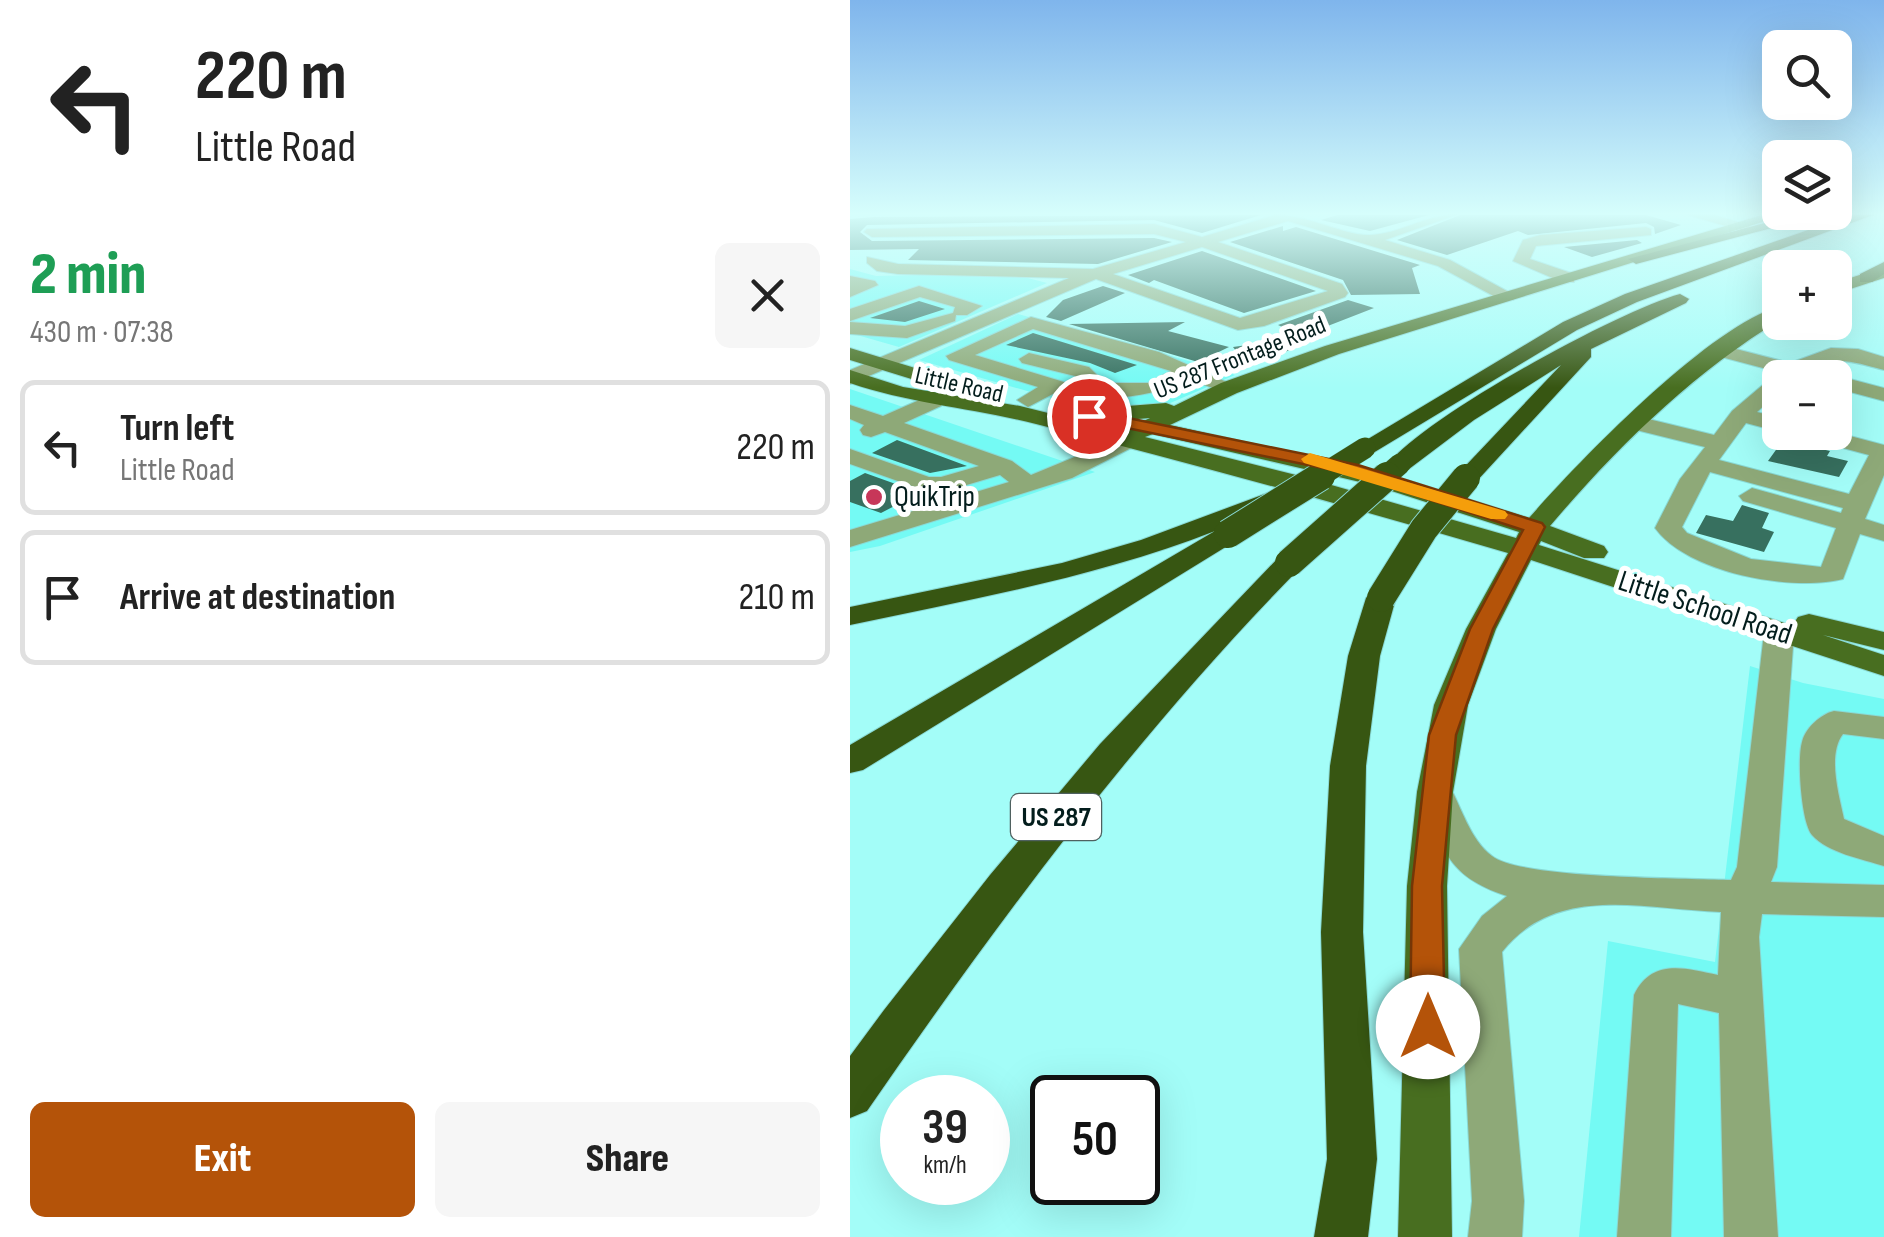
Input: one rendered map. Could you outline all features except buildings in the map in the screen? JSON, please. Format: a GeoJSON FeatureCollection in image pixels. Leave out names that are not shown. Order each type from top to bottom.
{"type":"FeatureCollection","features":[{"type":"Feature","properties":{"kind":"highway"},"geometry":{"type":"LineString","coordinates":[[850,761],[1218,529],[1304,486],[1570,326],[1631,298],[1703,273]]}},
{"type":"Feature","properties":{"kind":"highway","name":"US 287"},"geometry":{"type":"LineString","coordinates":[[850,1095],[1071,798],[1182,670],[1289,562],[1400,464],[1498,390],[1610,330],[1747,273]]}},
{"type":"Feature","properties":{"kind":"highway"},"geometry":{"type":"LineString","coordinates":[[1341,1237],[1352,1160],[1342,932],[1348,766],[1364,656],[1381,598],[1424,530],[1466,478],[1610,330]]}},
{"type":"Feature","properties":{"kind":"highway"},"geometry":{"type":"LineString","coordinates":[[850,616],[1067,570],[1218,529]]}},
{"type":"Feature","properties":{"kind":"main road","name":"US 287 Frontage Road"},"geometry":{"type":"LineString","coordinates":[[1137,434],[1228,388],[1332,350],[1587,273]]}},
{"type":"Feature","properties":{"kind":"main road"},"geometry":{"type":"LineString","coordinates":[[1852,283],[1876,273]]}},
{"type":"Feature","properties":{"kind":"main road"},"geometry":{"type":"LineString","coordinates":[[1426,1237],[1427,886],[1435,792],[1451,705],[1481,629],[1530,538],[1574,482],[1717,350],[1762,323]]}},
{"type":"Feature","properties":{"kind":"main road","name":"Little Road"},"geometry":{"type":"LineString","coordinates":[[850,354],[931,381],[1089,416],[1291,481],[1530,538]]}},
{"type":"Feature","properties":{"kind":"main road","name":"Little Road"},"geometry":{"type":"LineString","coordinates":[[851,377],[932,401],[1137,434]]}},
{"type":"Feature","properties":{"kind":"main road"},"geometry":{"type":"LineString","coordinates":[[1089,416],[1184,408]]}},
{"type":"Feature","properties":{"kind":"main road","name":"Little School Road"},"geometry":{"type":"LineString","coordinates":[[1530,538],[1779,633],[1884,666]]}},
{"type":"Feature","properties":{"kind":"main road","name":"Little School Road"},"geometry":{"type":"LineString","coordinates":[[1530,538],[1783,618],[1884,641]]}},
{"type":"Feature","properties":{"kind":"main road"},"geometry":{"type":"LineString","coordinates":[[1779,633],[1884,652]]}},
{"type":"Feature","properties":{"kind":"street"},"geometry":{"type":"LineString","coordinates":[[1044,273],[1094,274],[1166,297],[1235,327],[1339,293],[1336,288],[1291,273]]}},
{"type":"Feature","properties":{"kind":"street"},"geometry":{"type":"LineString","coordinates":[[851,377],[1098,273]]}},
{"type":"Feature","properties":{"kind":"street"},"geometry":{"type":"LineString","coordinates":[[1463,273],[1507,296]]}},
{"type":"Feature","properties":{"kind":"street"},"geometry":{"type":"LineString","coordinates":[[1553,273],[1568,278]]}},
{"type":"Feature","properties":{"kind":"street"},"geometry":{"type":"LineString","coordinates":[[850,280],[869,285],[850,292]]}},
{"type":"Feature","properties":{"kind":"street"},"geometry":{"type":"LineString","coordinates":[[994,288],[1021,286],[1050,292]]}},
{"type":"Feature","properties":{"kind":"street"},"geometry":{"type":"LineString","coordinates":[[919,291],[973,306],[907,332],[892,334],[852,323],[919,291]]}},
{"type":"Feature","properties":{"kind":"street"},"geometry":{"type":"LineString","coordinates":[[1134,308],[1166,297]]}},
{"type":"Feature","properties":{"kind":"street"},"geometry":{"type":"LineString","coordinates":[[962,311],[991,318]]}},
{"type":"Feature","properties":{"kind":"street"},"geometry":{"type":"LineString","coordinates":[[1189,370],[1152,389],[1102,391],[1057,386],[956,356],[1031,323],[1189,370],[1228,388]]}},
{"type":"Feature","properties":{"kind":"street"},"geometry":{"type":"LineString","coordinates":[[942,340],[1082,371],[1102,391]]}},
{"type":"Feature","properties":{"kind":"street"},"geometry":{"type":"LineString","coordinates":[[1717,350],[1762,367]]}},
{"type":"Feature","properties":{"kind":"street"},"geometry":{"type":"LineString","coordinates":[[1820,360],[1837,352],[1863,355],[1884,364]]}},
{"type":"Feature","properties":{"kind":"street"},"geometry":{"type":"LineString","coordinates":[[1028,400],[1057,386]]}},
{"type":"Feature","properties":{"kind":"street"},"geometry":{"type":"LineString","coordinates":[[1852,386],[1884,395]]}},
{"type":"Feature","properties":{"kind":"street"},"geometry":{"type":"LineString","coordinates":[[1762,397],[1742,415],[1705,462],[1668,528],[1674,540],[1696,551],[1792,575],[1824,578],[1833,573],[1842,556],[1854,514],[1883,452],[1852,444]]}},
{"type":"Feature","properties":{"kind":"street"},"geometry":{"type":"LineString","coordinates":[[850,440],[932,401]]}},
{"type":"Feature","properties":{"kind":"street"},"geometry":{"type":"LineString","coordinates":[[850,412],[1003,466],[1028,484]]}},
{"type":"Feature","properties":{"kind":"street"},"geometry":{"type":"LineString","coordinates":[[1742,415],[1762,420]]}},
{"type":"Feature","properties":{"kind":"street"},"geometry":{"type":"LineString","coordinates":[[1636,423],[1705,462],[1854,514],[1884,533]]}},
{"type":"Feature","properties":{"kind":"street"},"geometry":{"type":"LineString","coordinates":[[850,538],[1082,466],[1137,434]]}},
{"type":"Feature","properties":{"kind":"street"},"geometry":{"type":"LineString","coordinates":[[850,456],[926,484],[943,485],[1003,466]]}},
{"type":"Feature","properties":{"kind":"street"},"geometry":{"type":"LineString","coordinates":[[850,517],[880,530]]}},
{"type":"Feature","properties":{"kind":"street"},"geometry":{"type":"LineString","coordinates":[[1750,1237],[1738,937],[1742,899],[1758,868],[1779,633]]}},
{"type":"Feature","properties":{"kind":"street"},"geometry":{"type":"LineString","coordinates":[[1771,721],[1819,741]]}},
{"type":"Feature","properties":{"kind":"street"},"geometry":{"type":"LineString","coordinates":[[1884,728],[1834,722],[1819,741],[1819,784],[1826,826],[1884,851]]}},
{"type":"Feature","properties":{"kind":"street"},"geometry":{"type":"LineString","coordinates":[[1435,792],[1459,835],[1467,859],[1484,872],[1526,883],[1742,899],[1884,901]]}},
{"type":"Feature","properties":{"kind":"street"},"geometry":{"type":"LineString","coordinates":[[1495,1237],[1498,1201],[1480,948],[1496,925],[1526,904],[1589,889]]}},
{"type":"Feature","properties":{"kind":"street"},"geometry":{"type":"LineString","coordinates":[[1644,1237],[1656,994],[1672,984],[1741,999]]}},
{"type":"Feature","properties":{"kind":"shaded area"},"geometry":{"type":"Polygon","coordinates":[[[850,273],[876,276],[1008,273],[1047,283],[899,347],[850,333],[850,273]]]}},
{"type":"Feature","properties":{"kind":"shaded area"},"geometry":{"type":"Polygon","coordinates":[[[1018,314],[1235,375],[1161,407],[1093,410],[919,360],[1018,314]]]}},
{"type":"Feature","properties":{"kind":"shaded area"},"geometry":{"type":"Polygon","coordinates":[[[850,389],[1095,472],[880,546],[850,552],[850,389]]]}},
{"type":"Feature","properties":{"kind":"shaded area"},"geometry":{"type":"Polygon","coordinates":[[[1750,666],[1803,683],[1884,699],[1884,1237],[1579,1237],[1608,941],[1715,962],[1750,666]]]}},
{"type":"Feature","properties":{"kind":"slow traffic"},"geometry":{"type":"LineString","coordinates":[[1310,459],[1351,468],[1498,515]]}},
{"type":"Feature","properties":{"kind":"place","name":"QuikTrip"},"geometry":{"type":"Point","coordinates":[874,497]}},
{"type":"Feature","properties":{"kind":"route"},"geometry":{"type":"LineString","coordinates":[[1089,416],[1351,468],[1534,527],[1526,550],[1481,629],[1442,735],[1427,886],[1428,1027]]}}]}
